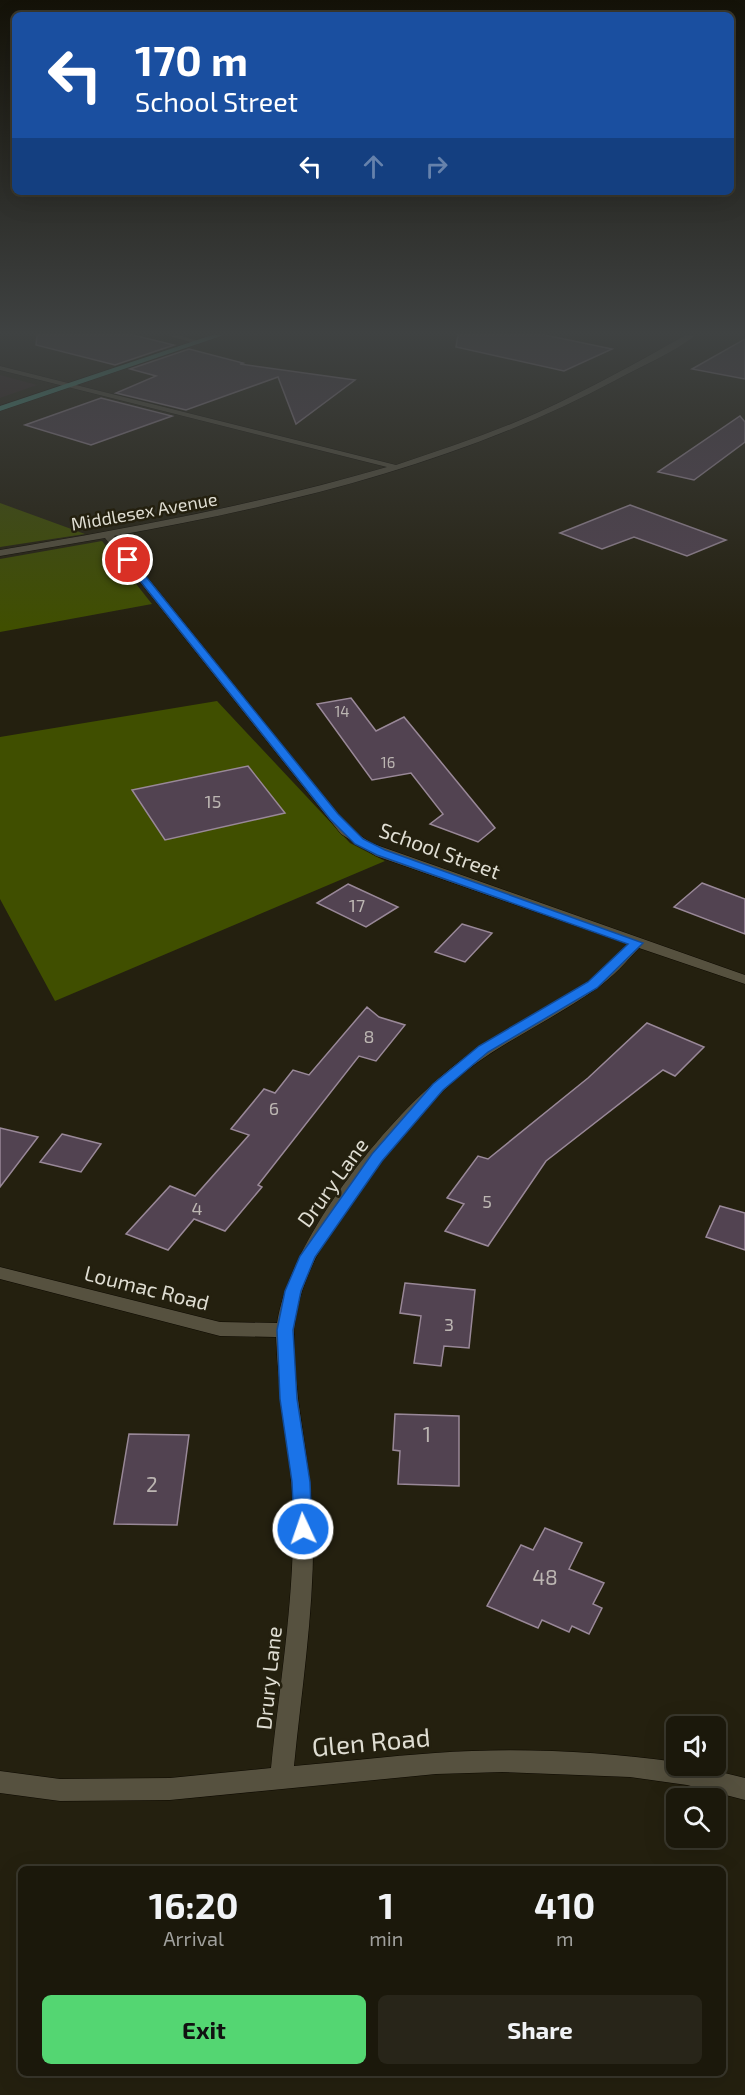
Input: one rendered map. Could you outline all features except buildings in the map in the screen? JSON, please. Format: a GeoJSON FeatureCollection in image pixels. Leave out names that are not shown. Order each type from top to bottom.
{"type":"FeatureCollection","features":[{"type":"Feature","properties":{"kind":"street"},"geometry":{"type":"LineString","coordinates":[[258,433],[395,467]]}},
{"type":"Feature","properties":{"kind":"street","name":"Middlesex Avenue"},"geometry":{"type":"LineString","coordinates":[[0,553],[108,536],[239,510],[395,467],[494,433]]}},
{"type":"Feature","properties":{"kind":"street","name":"School Street"},"geometry":{"type":"LineString","coordinates":[[108,536],[345,831],[359,842],[381,853],[745,980]]}},
{"type":"Feature","properties":{"kind":"street","name":"Drury Lane"},"geometry":{"type":"LineString","coordinates":[[281,1778],[303,1529],[301,1482],[289,1399],[285,1330],[293,1291],[307,1256],[377,1157],[424,1102],[483,1049],[600,979],[636,943]]}},
{"type":"Feature","properties":{"kind":"street","name":"Loumac Road"},"geometry":{"type":"LineString","coordinates":[[0,1273],[207,1326],[233,1330],[285,1330]]}},
{"type":"Feature","properties":{"kind":"street","name":"Glen Road"},"geometry":{"type":"LineString","coordinates":[[0,1782],[60,1790],[170,1789],[435,1763],[571,1762],[630,1766],[687,1774],[745,1789]]}},
{"type":"Feature","properties":{"kind":"green space"},"geometry":{"type":"Polygon","coordinates":[[[0,503],[85,534],[0,547],[0,503]]]}},
{"type":"Feature","properties":{"kind":"green space"},"geometry":{"type":"Polygon","coordinates":[[[102,541],[152,604],[0,632],[0,559],[102,541]]]}},
{"type":"Feature","properties":{"kind":"green space"},"geometry":{"type":"Polygon","coordinates":[[[217,701],[350,843],[385,861],[55,1001],[0,899],[0,737],[217,701]]]}},
{"type":"Feature","properties":{"kind":"route"},"geometry":{"type":"LineString","coordinates":[[128,560],[345,831],[359,842],[381,853],[636,943],[592,985],[483,1049],[438,1087],[377,1157],[328,1223],[307,1256],[293,1291],[285,1330],[289,1399],[301,1482],[303,1529]]}}]}
